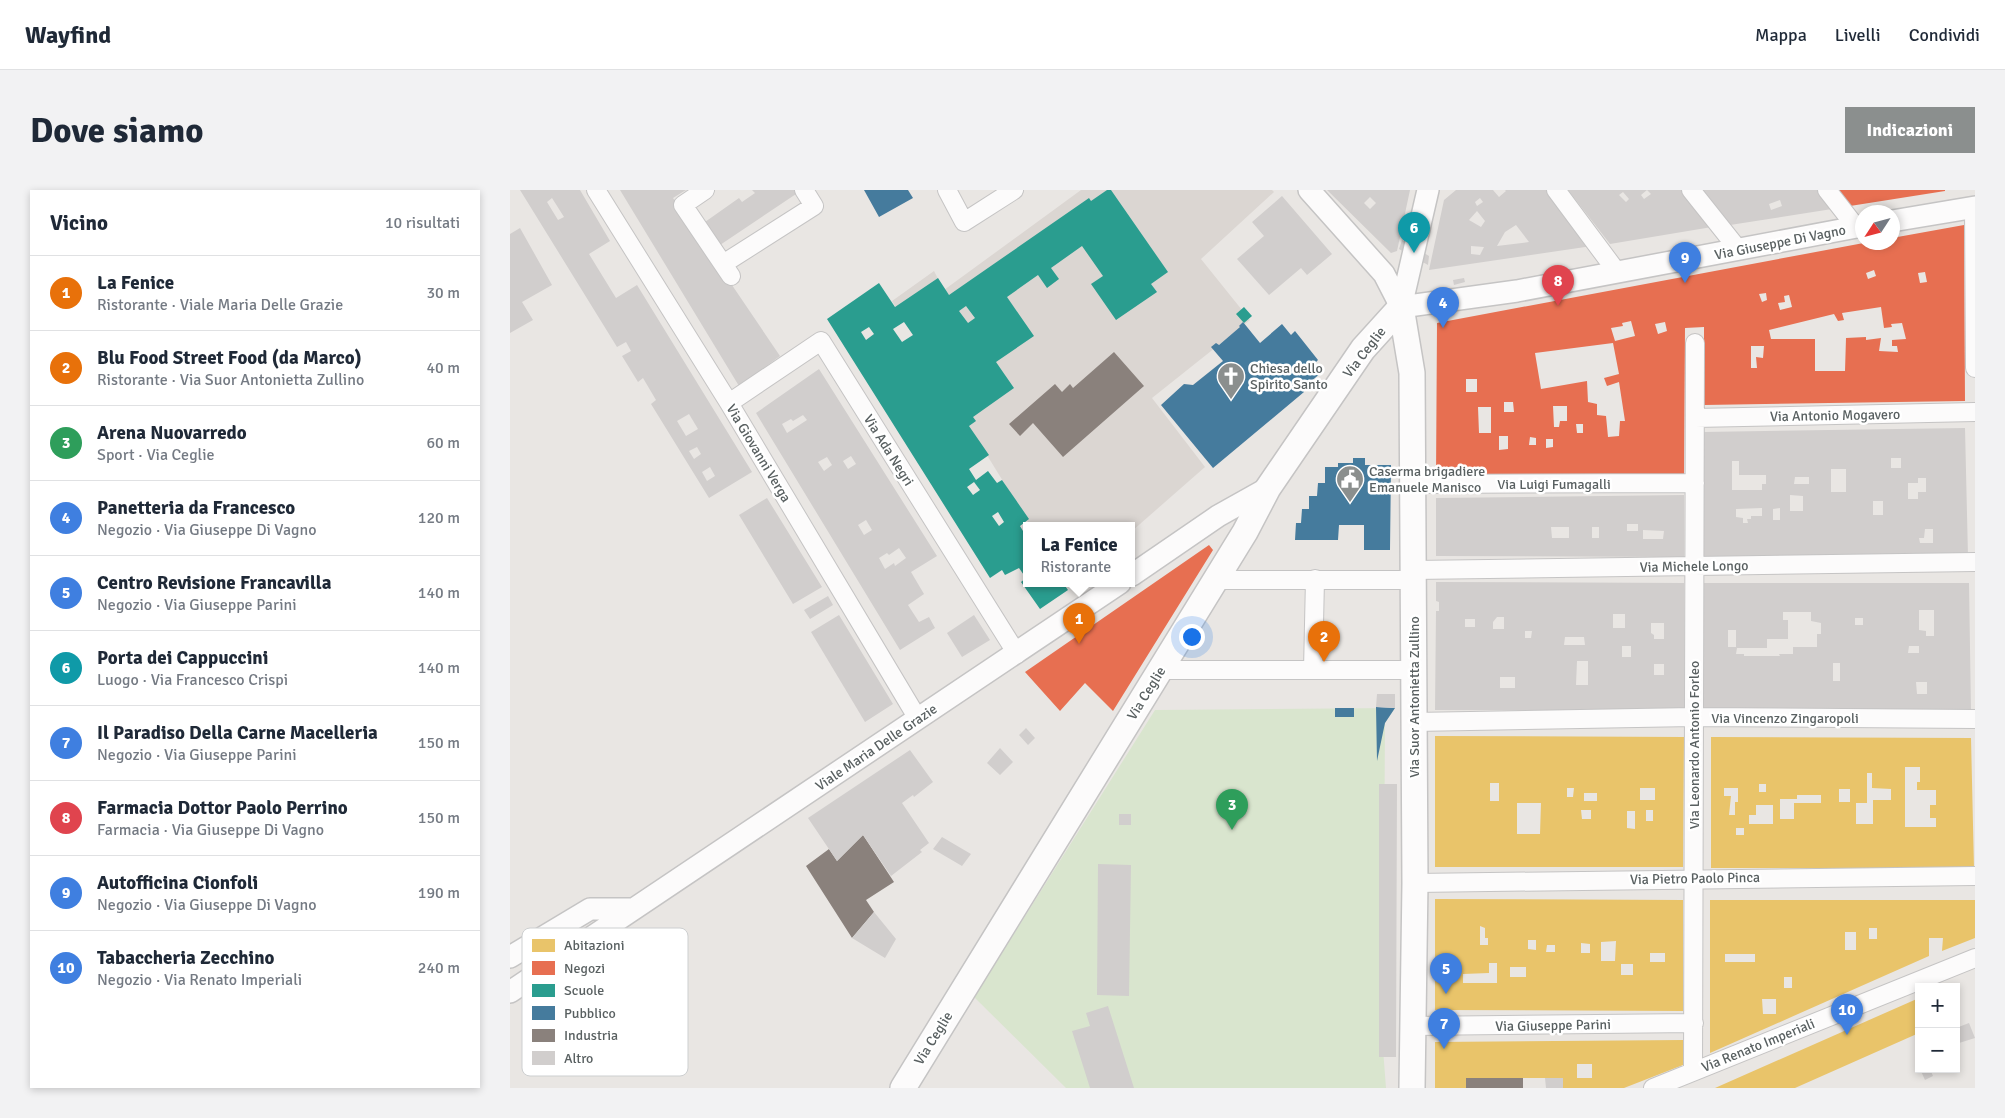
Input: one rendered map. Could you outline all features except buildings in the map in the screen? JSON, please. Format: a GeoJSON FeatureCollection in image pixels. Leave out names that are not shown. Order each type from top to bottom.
{"type":"FeatureCollection","features":[{"type":"Feature","properties":{"kind":"main road","name":"Via Suor Antonietta Zullino"},"geometry":{"type":"LineString","coordinates":[[1401,307],[1412,373],[1415,883],[1412,1088]]}},
{"type":"Feature","properties":{"kind":"main road","name":"Via Ceglie"},"geometry":{"type":"LineString","coordinates":[[903,1088],[1245,532],[1268,488],[1363,349],[1401,307]]}},
{"type":"Feature","properties":{"kind":"street","name":"Via Giovanni Verga"},"geometry":{"type":"LineString","coordinates":[[596,190],[729,403],[918,719]]}},
{"type":"Feature","properties":{"kind":"street"},"geometry":{"type":"LineString","coordinates":[[705,190],[683,205],[727,270],[814,206],[804,190]]}},
{"type":"Feature","properties":{"kind":"street"},"geometry":{"type":"LineString","coordinates":[[947,190],[964,222],[1014,190]]}},
{"type":"Feature","properties":{"kind":"street"},"geometry":{"type":"LineString","coordinates":[[1309,190],[1384,274],[1401,307]]}},
{"type":"Feature","properties":{"kind":"street"},"geometry":{"type":"LineString","coordinates":[[1556,190],[1617,272]]}},
{"type":"Feature","properties":{"kind":"street"},"geometry":{"type":"LineString","coordinates":[[1691,190],[1738,250]]}},
{"type":"Feature","properties":{"kind":"street"},"geometry":{"type":"LineString","coordinates":[[1827,190],[1855,222]]}},
{"type":"Feature","properties":{"kind":"street"},"geometry":{"type":"LineString","coordinates":[[1401,307],[1430,192]]}},
{"type":"Feature","properties":{"kind":"street"},"geometry":{"type":"LineString","coordinates":[[1900,220],[1975,207],[1975,368]]}},
{"type":"Feature","properties":{"kind":"street","name":"Via Giuseppe Di Vagno"},"geometry":{"type":"LineString","coordinates":[[1401,307],[1517,291],[1855,228]]}},
{"type":"Feature","properties":{"kind":"street","name":"Via Ada Negri"},"geometry":{"type":"LineString","coordinates":[[729,403],[821,341],[1017,654]]}},
{"type":"Feature","properties":{"kind":"street","name":"Via Leonardo Antonio Forleo"},"geometry":{"type":"LineString","coordinates":[[1694,1071],[1695,344]]}},
{"type":"Feature","properties":{"kind":"street","name":"Via Antonio Mogavero"},"geometry":{"type":"LineString","coordinates":[[1695,418],[1975,412]]}},
{"type":"Feature","properties":{"kind":"street","name":"Via Luigi Fumagalli"},"geometry":{"type":"LineString","coordinates":[[1413,484],[1695,483]]}},
{"type":"Feature","properties":{"kind":"street"},"geometry":{"type":"LineString","coordinates":[[1135,573],[1218,516],[1268,488]]}},
{"type":"Feature","properties":{"kind":"street","name":"Via Michele Longo"},"geometry":{"type":"LineString","coordinates":[[1215,580],[1315,579],[1696,566],[1975,562]]}},
{"type":"Feature","properties":{"kind":"street"},"geometry":{"type":"LineString","coordinates":[[1313,670],[1315,579]]}},
{"type":"Feature","properties":{"kind":"street","name":"Viale Maria Delle Grazie"},"geometry":{"type":"LineString","coordinates":[[604,928],[1017,654],[1114,587]]}},
{"type":"Feature","properties":{"kind":"street"},"geometry":{"type":"LineString","coordinates":[[1160,670],[1414,670]]}},
{"type":"Feature","properties":{"kind":"street","name":"Via Vincenzo Zingaropoli"},"geometry":{"type":"LineString","coordinates":[[1414,722],[1693,718],[1975,719]]}},
{"type":"Feature","properties":{"kind":"street","name":"Via Pietro Paolo Pinca"},"geometry":{"type":"LineString","coordinates":[[1415,883],[1694,878],[1975,876]]}},
{"type":"Feature","properties":{"kind":"street"},"geometry":{"type":"LineString","coordinates":[[558,928],[590,908],[632,909]]}},
{"type":"Feature","properties":{"kind":"street"},"geometry":{"type":"LineString","coordinates":[[510,958],[522,950]]}},
{"type":"Feature","properties":{"kind":"street","name":"Via Renato Imperiali"},"geometry":{"type":"LineString","coordinates":[[1653,1088],[1975,958]]}},
{"type":"Feature","properties":{"kind":"street","name":"Viale Maria Delle Grazie"},"geometry":{"type":"LineString","coordinates":[[510,992],[522,984]]}},
{"type":"Feature","properties":{"kind":"street","name":"Via Giuseppe Parini"},"geometry":{"type":"LineString","coordinates":[[1412,1026],[1694,1023]]}},
{"type":"Feature","properties":{"kind":"shaded area"},"geometry":{"type":"Polygon","coordinates":[[[1081,190],[1272,190],[1274,192],[1201,259],[1250,320],[1152,398],[1205,467],[1135,528],[1135,522],[1028,522],[892,301],[934,271],[944,290],[1081,190]]]}},
{"type":"Feature","properties":{"kind":"green space"},"geometry":{"type":"Polygon","coordinates":[[[1395,708],[1385,723],[1383,1049],[1386,1088],[1066,1088],[974,997],[1155,710],[1395,708]]]}},
{"type":"Feature","properties":{"kind":"place","name":"Porta dei Cappuccini"},"geometry":{"type":"Point","coordinates":[1414,253]}},
{"type":"Feature","properties":{"kind":"place","name":"Autofficina Cionfoli"},"geometry":{"type":"Point","coordinates":[1685,283]}},
{"type":"Feature","properties":{"kind":"place","name":"Farmacia Dottor Paolo Perrino"},"geometry":{"type":"Point","coordinates":[1558,306]}},
{"type":"Feature","properties":{"kind":"place","name":"Panetteria da Francesco"},"geometry":{"type":"Point","coordinates":[1443,328]}},
{"type":"Feature","properties":{"kind":"place","name":"Chiesa dello Spirito Santo"},"geometry":{"type":"Point","coordinates":[1231,400]}},
{"type":"Feature","properties":{"kind":"place","name":"Caserma brigadiere Emanuele Manisco"},"geometry":{"type":"Point","coordinates":[1350,503]}},
{"type":"Feature","properties":{"kind":"place","name":"La Fenice"},"geometry":{"type":"Point","coordinates":[1079,644]}},
{"type":"Feature","properties":{"kind":"place","name":"Blu Food Street Food (da Marco)"},"geometry":{"type":"Point","coordinates":[1324,662]}},
{"type":"Feature","properties":{"kind":"place","name":"Arena Nuovarredo"},"geometry":{"type":"Point","coordinates":[1232,830]}},
{"type":"Feature","properties":{"kind":"place","name":"Centro Revisione Francavilla"},"geometry":{"type":"Point","coordinates":[1446,994]}},
{"type":"Feature","properties":{"kind":"place","name":"Tabaccheria Zecchino"},"geometry":{"type":"Point","coordinates":[1847,1035]}},
{"type":"Feature","properties":{"kind":"place","name":"Il Paradiso Della Carne Macelleria"},"geometry":{"type":"Point","coordinates":[1444,1049]}}]}
